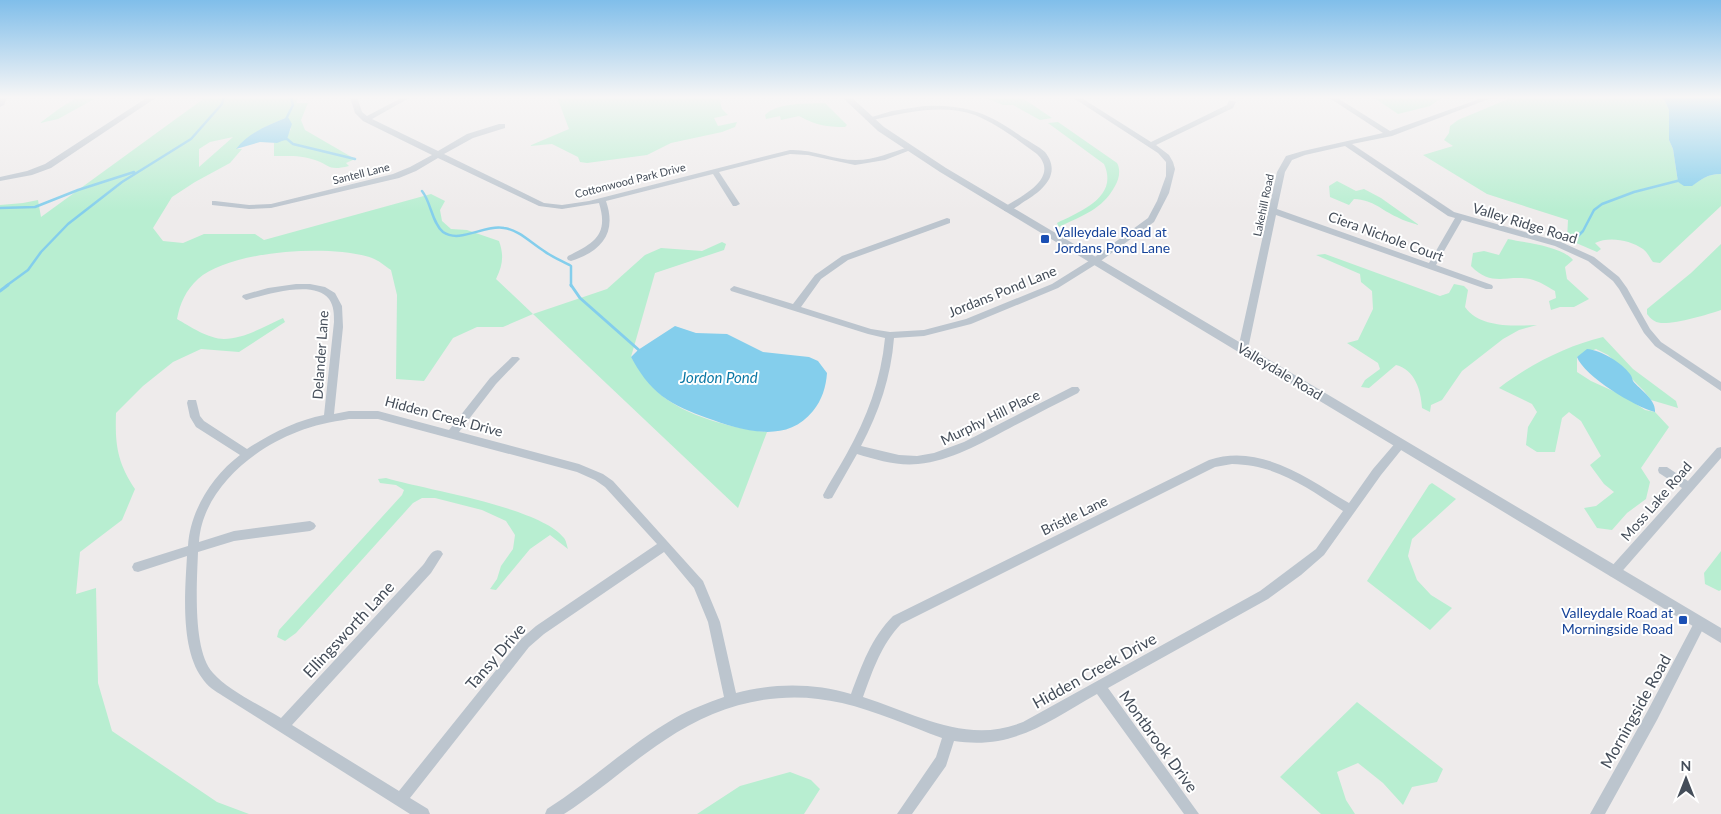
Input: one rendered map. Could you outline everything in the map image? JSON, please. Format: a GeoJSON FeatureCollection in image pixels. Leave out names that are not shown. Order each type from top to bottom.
{"type":"FeatureCollection","features":[{"type":"Feature","properties":{"kind":"street"},"geometry":{"type":"LineString","coordinates":[[0,179],[30,173],[48,166],[95,135]]}},
{"type":"Feature","properties":{"kind":"street","name":"Cottonwood Park Drive"},"geometry":{"type":"LineString","coordinates":[[398,135],[544,206],[566,207],[602,200],[790,152],[806,152],[837,160],[863,163],[910,149]]}},
{"type":"Feature","properties":{"kind":"street","name":"Santell Lane"},"geometry":{"type":"LineString","coordinates":[[215,203],[260,207],[282,204],[404,174],[473,135]]}},
{"type":"Feature","properties":{"kind":"street","name":"Valleydale Road"},"geometry":{"type":"LineString","coordinates":[[891,135],[910,149],[1007,208],[1721,636]]}},
{"type":"Feature","properties":{"kind":"street"},"geometry":{"type":"LineString","coordinates":[[1007,208],[1042,186],[1047,174],[1047,164],[1042,154],[1014,135]]}},
{"type":"Feature","properties":{"kind":"street","name":"Jordans Pond Lane"},"geometry":{"type":"LineString","coordinates":[[734,290],[857,328],[890,335],[924,333],[968,322],[1056,286],[1095,261],[1151,220],[1157,211],[1171,173],[1171,164],[1161,151],[1138,135]]}},
{"type":"Feature","properties":{"kind":"street"},"geometry":{"type":"LineString","coordinates":[[1152,144],[1171,135]]}},
{"type":"Feature","properties":{"kind":"street","name":"Lakehill Road"},"geometry":{"type":"LineString","coordinates":[[1243,349],[1285,162],[1289,158],[1303,153],[1385,135]]}},
{"type":"Feature","properties":{"kind":"street","name":"Valley Ridge Road"},"geometry":{"type":"LineString","coordinates":[[1345,144],[1438,207],[1459,217],[1558,244],[1591,259],[1624,288],[1647,331],[1658,344],[1721,387]]}},
{"type":"Feature","properties":{"kind":"street"},"geometry":{"type":"LineString","coordinates":[[714,170],[736,204]]}},
{"type":"Feature","properties":{"kind":"street"},"geometry":{"type":"LineString","coordinates":[[571,258],[598,240],[606,228],[608,214],[602,200]]}},
{"type":"Feature","properties":{"kind":"street","name":"Ciera Nichole Court"},"geometry":{"type":"LineString","coordinates":[[1274,211],[1489,287]]}},
{"type":"Feature","properties":{"kind":"street"},"geometry":{"type":"LineString","coordinates":[[1432,267],[1459,217]]}},
{"type":"Feature","properties":{"kind":"street"},"geometry":{"type":"LineString","coordinates":[[795,309],[818,277],[845,258],[946,221]]}},
{"type":"Feature","properties":{"kind":"street","name":"Delander Lane"},"geometry":{"type":"LineString","coordinates":[[246,297],[266,291],[298,286],[321,290],[334,299],[337,305],[338,325],[329,417]]}},
{"type":"Feature","properties":{"kind":"street"},"geometry":{"type":"LineString","coordinates":[[828,495],[856,449],[880,393],[887,368],[890,335]]}},
{"type":"Feature","properties":{"kind":"street"},"geometry":{"type":"LineString","coordinates":[[452,434],[493,381],[515,359]]}},
{"type":"Feature","properties":{"kind":"street","name":"Murphy Hill Place"},"geometry":{"type":"LineString","coordinates":[[856,449],[877,456],[905,460],[950,454],[1075,390]]}},
{"type":"Feature","properties":{"kind":"street"},"geometry":{"type":"LineString","coordinates":[[192,403],[194,417],[200,424],[248,455]]}},
{"type":"Feature","properties":{"kind":"street","name":"Hidden Creek Drive"},"geometry":{"type":"LineString","coordinates":[[423,814],[227,692],[210,680],[197,657],[192,610],[193,548],[194,532],[204,504],[214,487],[248,455],[274,437],[292,429],[329,417],[352,414],[378,414],[579,468],[600,477],[609,484],[665,545],[699,586],[714,622],[731,699]]}},
{"type":"Feature","properties":{"kind":"street","name":"Hidden Creek Drive"},"geometry":{"type":"LineString","coordinates":[[552,814],[660,735],[692,716],[731,699],[760,693],[793,691],[818,693],[855,701],[950,734],[994,738],[1011,734],[1099,688],[1264,595],[1298,571],[1320,552],[1350,509],[1401,444]]}},
{"type":"Feature","properties":{"kind":"street","name":"Moss Lake Road"},"geometry":{"type":"LineString","coordinates":[[1614,572],[1721,451]]}},
{"type":"Feature","properties":{"kind":"street","name":"Bristle Lane"},"geometry":{"type":"LineString","coordinates":[[855,701],[877,643],[885,631],[897,620],[1213,462],[1228,458],[1246,458],[1264,462],[1283,470],[1350,509]]}},
{"type":"Feature","properties":{"kind":"street"},"geometry":{"type":"LineString","coordinates":[[1663,470],[1688,487]]}},
{"type":"Feature","properties":{"kind":"street"},"geometry":{"type":"LineString","coordinates":[[138,567],[234,536],[310,526]]}},
{"type":"Feature","properties":{"kind":"street","name":"Tansy Drive"},"geometry":{"type":"LineString","coordinates":[[400,800],[525,643],[540,630],[665,545]]}},
{"type":"Feature","properties":{"kind":"street","name":"Ellingsworth Lane"},"geometry":{"type":"LineString","coordinates":[[282,726],[438,554]]}},
{"type":"Feature","properties":{"kind":"street","name":"Morningside Road"},"geometry":{"type":"LineString","coordinates":[[1597,814],[1652,716],[1700,623]]}},
{"type":"Feature","properties":{"kind":"street","name":"Montbrook Drive"},"geometry":{"type":"LineString","coordinates":[[1099,688],[1189,813]]}},
{"type":"Feature","properties":{"kind":"street"},"geometry":{"type":"LineString","coordinates":[[904,814],[941,761],[950,734]]}},
{"type":"Feature","properties":{"kind":"green space"},"geometry":{"type":"Polygon","coordinates":[[[154,135],[253,135],[237,149],[242,149],[230,163],[172,197],[153,228],[163,241],[183,243],[204,234],[255,234],[264,240],[431,194],[445,201],[440,210],[442,221],[451,229],[467,230],[499,241],[502,260],[496,279],[533,314],[503,327],[477,327],[453,338],[424,381],[396,379],[397,295],[391,270],[372,258],[332,251],[282,252],[257,256],[213,269],[198,279],[184,297],[177,319],[206,335],[224,339],[239,337],[283,318],[285,322],[239,352],[201,349],[173,362],[143,386],[116,413],[118,452],[124,470],[135,489],[122,520],[80,552],[76,594],[96,588],[98,683],[112,731],[217,802],[249,814],[0,814],[0,205],[38,200],[41,217],[154,135]],[[233,137],[210,142],[199,149],[199,167],[233,137]]]}},
{"type":"Feature","properties":{"kind":"green space"},"geometry":{"type":"Polygon","coordinates":[[[314,135],[355,159],[346,163],[349,166],[333,168],[305,157],[274,156],[274,143],[287,136],[314,135]]]}},
{"type":"Feature","properties":{"kind":"green space"},"geometry":{"type":"Polygon","coordinates":[[[555,135],[708,135],[671,143],[647,155],[587,163],[580,162],[578,157],[552,144],[529,146],[555,135]]]}},
{"type":"Feature","properties":{"kind":"green space"},"geometry":{"type":"Polygon","coordinates":[[[1064,135],[1077,135],[1117,163],[1119,172],[1116,183],[1104,201],[1091,211],[1059,227],[1057,223],[1086,208],[1102,194],[1107,176],[1104,164],[1064,135]]]}},
{"type":"Feature","properties":{"kind":"green space"},"geometry":{"type":"Polygon","coordinates":[[[1448,135],[1669,135],[1678,182],[1691,186],[1708,176],[1721,174],[1721,206],[1660,263],[1653,262],[1643,249],[1626,241],[1613,239],[1595,243],[1601,249],[1597,252],[1567,239],[1568,220],[1487,194],[1423,155],[1453,146],[1444,140],[1448,135]]]}},
{"type":"Feature","properties":{"kind":"green space"},"geometry":{"type":"Polygon","coordinates":[[[1337,181],[1356,191],[1364,189],[1381,198],[1419,225],[1408,222],[1367,201],[1354,199],[1349,205],[1330,197],[1329,186],[1337,181]]]}},
{"type":"Feature","properties":{"kind":"green space"},"geometry":{"type":"Polygon","coordinates":[[[1508,239],[1552,248],[1568,255],[1573,260],[1565,267],[1567,279],[1589,299],[1574,307],[1560,307],[1551,310],[1549,301],[1556,298],[1555,291],[1537,281],[1521,278],[1492,278],[1478,272],[1471,266],[1473,253],[1484,251],[1499,255],[1508,239]]]}},
{"type":"Feature","properties":{"kind":"green space"},"geometry":{"type":"Polygon","coordinates":[[[722,242],[726,244],[724,250],[655,273],[631,357],[644,377],[670,402],[711,420],[740,428],[767,432],[738,508],[533,314],[607,289],[645,255],[661,248],[702,251],[722,242]]]}},
{"type":"Feature","properties":{"kind":"green space"},"geometry":{"type":"Polygon","coordinates":[[[1721,244],[1721,310],[1675,322],[1661,323],[1651,319],[1647,314],[1647,309],[1691,273],[1721,244]]]}},
{"type":"Feature","properties":{"kind":"green space"},"geometry":{"type":"Polygon","coordinates":[[[1325,254],[1440,296],[1449,293],[1454,284],[1464,286],[1468,290],[1465,307],[1479,319],[1498,324],[1537,325],[1519,330],[1503,339],[1462,371],[1442,400],[1431,405],[1430,412],[1422,408],[1420,394],[1412,376],[1408,371],[1396,365],[1369,388],[1361,387],[1365,380],[1380,369],[1378,363],[1347,343],[1358,340],[1373,309],[1372,291],[1361,282],[1360,274],[1316,255],[1325,254]]]}},
{"type":"Feature","properties":{"kind":"green space"},"geometry":{"type":"Polygon","coordinates":[[[1603,337],[1633,369],[1676,401],[1678,408],[1651,400],[1608,355],[1596,349],[1577,357],[1577,372],[1591,381],[1624,396],[1645,410],[1655,412],[1669,427],[1641,468],[1650,482],[1646,499],[1627,513],[1612,530],[1597,528],[1584,508],[1596,506],[1614,492],[1604,484],[1590,465],[1601,456],[1581,421],[1569,412],[1562,418],[1555,452],[1537,452],[1526,445],[1528,427],[1537,412],[1532,404],[1499,388],[1548,357],[1603,337]]]}},
{"type":"Feature","properties":{"kind":"green space"},"geometry":{"type":"Polygon","coordinates":[[[386,478],[481,501],[532,517],[551,527],[564,538],[568,549],[550,535],[530,549],[496,590],[490,589],[497,579],[501,566],[513,549],[515,535],[506,521],[482,510],[435,498],[422,498],[413,503],[296,633],[285,641],[277,637],[279,630],[402,495],[404,490],[396,485],[380,483],[378,479],[386,478]]]}},
{"type":"Feature","properties":{"kind":"green space"},"geometry":{"type":"Polygon","coordinates":[[[1432,483],[1456,499],[1412,539],[1408,556],[1417,580],[1431,595],[1452,608],[1430,630],[1367,581],[1432,483]]]}},
{"type":"Feature","properties":{"kind":"green space"},"geometry":{"type":"Polygon","coordinates":[[[1721,551],[1721,590],[1719,591],[1705,584],[1704,573],[1721,551]]]}},
{"type":"Feature","properties":{"kind":"green space"},"geometry":{"type":"Polygon","coordinates":[[[1357,702],[1443,769],[1437,782],[1412,787],[1403,805],[1383,783],[1358,763],[1337,772],[1346,800],[1355,814],[1321,814],[1280,777],[1357,702]]]}},
{"type":"Feature","properties":{"kind":"green space"},"geometry":{"type":"Polygon","coordinates":[[[790,772],[811,780],[820,789],[804,814],[697,814],[740,786],[790,772]]]}},
{"type":"Feature","properties":{"kind":"water"},"geometry":{"type":"Polygon","coordinates":[[[252,135],[288,135],[287,139],[277,143],[260,142],[236,149],[252,135]]]}},
{"type":"Feature","properties":{"kind":"water"},"geometry":{"type":"Polygon","coordinates":[[[1669,135],[1721,135],[1721,174],[1708,176],[1692,186],[1684,186],[1678,182],[1673,149],[1669,135]]]}},
{"type":"Feature","properties":{"kind":"water","name":"Jordon Pond"},"geometry":{"type":"Polygon","coordinates":[[[675,326],[696,333],[727,334],[763,352],[809,357],[818,361],[827,373],[825,388],[819,402],[802,422],[790,428],[763,432],[720,423],[678,406],[667,400],[653,388],[631,357],[638,350],[675,326]]]}},
{"type":"Feature","properties":{"kind":"water"},"geometry":{"type":"Polygon","coordinates":[[[1587,349],[1605,354],[1626,370],[1633,381],[1653,403],[1655,412],[1635,404],[1611,390],[1589,373],[1577,357],[1587,349]]]}},
{"type":"Feature","properties":{"kind":"waterway"},"geometry":{"type":"LineString","coordinates":[[6,286],[28,270],[41,252],[68,224],[122,182],[195,135]]}},
{"type":"Feature","properties":{"kind":"waterway"},"geometry":{"type":"LineString","coordinates":[[283,139],[287,139],[293,144],[355,159]]}},
{"type":"Feature","properties":{"kind":"waterway"},"geometry":{"type":"LineString","coordinates":[[0,208],[35,207],[78,190],[134,172]]}},
{"type":"Feature","properties":{"kind":"waterway"},"geometry":{"type":"LineString","coordinates":[[1578,236],[1583,231],[1594,210],[1602,204],[1634,192],[1681,180]]}},
{"type":"Feature","properties":{"kind":"waterway"},"geometry":{"type":"LineString","coordinates":[[422,191],[436,223],[443,232],[457,236],[497,228],[515,231],[550,255],[571,266],[571,285]]}},
{"type":"Feature","properties":{"kind":"waterway"},"geometry":{"type":"LineString","coordinates":[[0,291],[8,285]]}},
{"type":"Feature","properties":{"kind":"waterway"},"geometry":{"type":"LineString","coordinates":[[571,285],[580,298],[640,351]]}},
{"type":"Feature","properties":{"kind":"place","name":"Valleydale Road at Jordans Pond Lane"},"geometry":{"type":"Point","coordinates":[1045,239]}},
{"type":"Feature","properties":{"kind":"place","name":"Valleydale Road at Morningside Road"},"geometry":{"type":"Point","coordinates":[1683,620]}}]}
